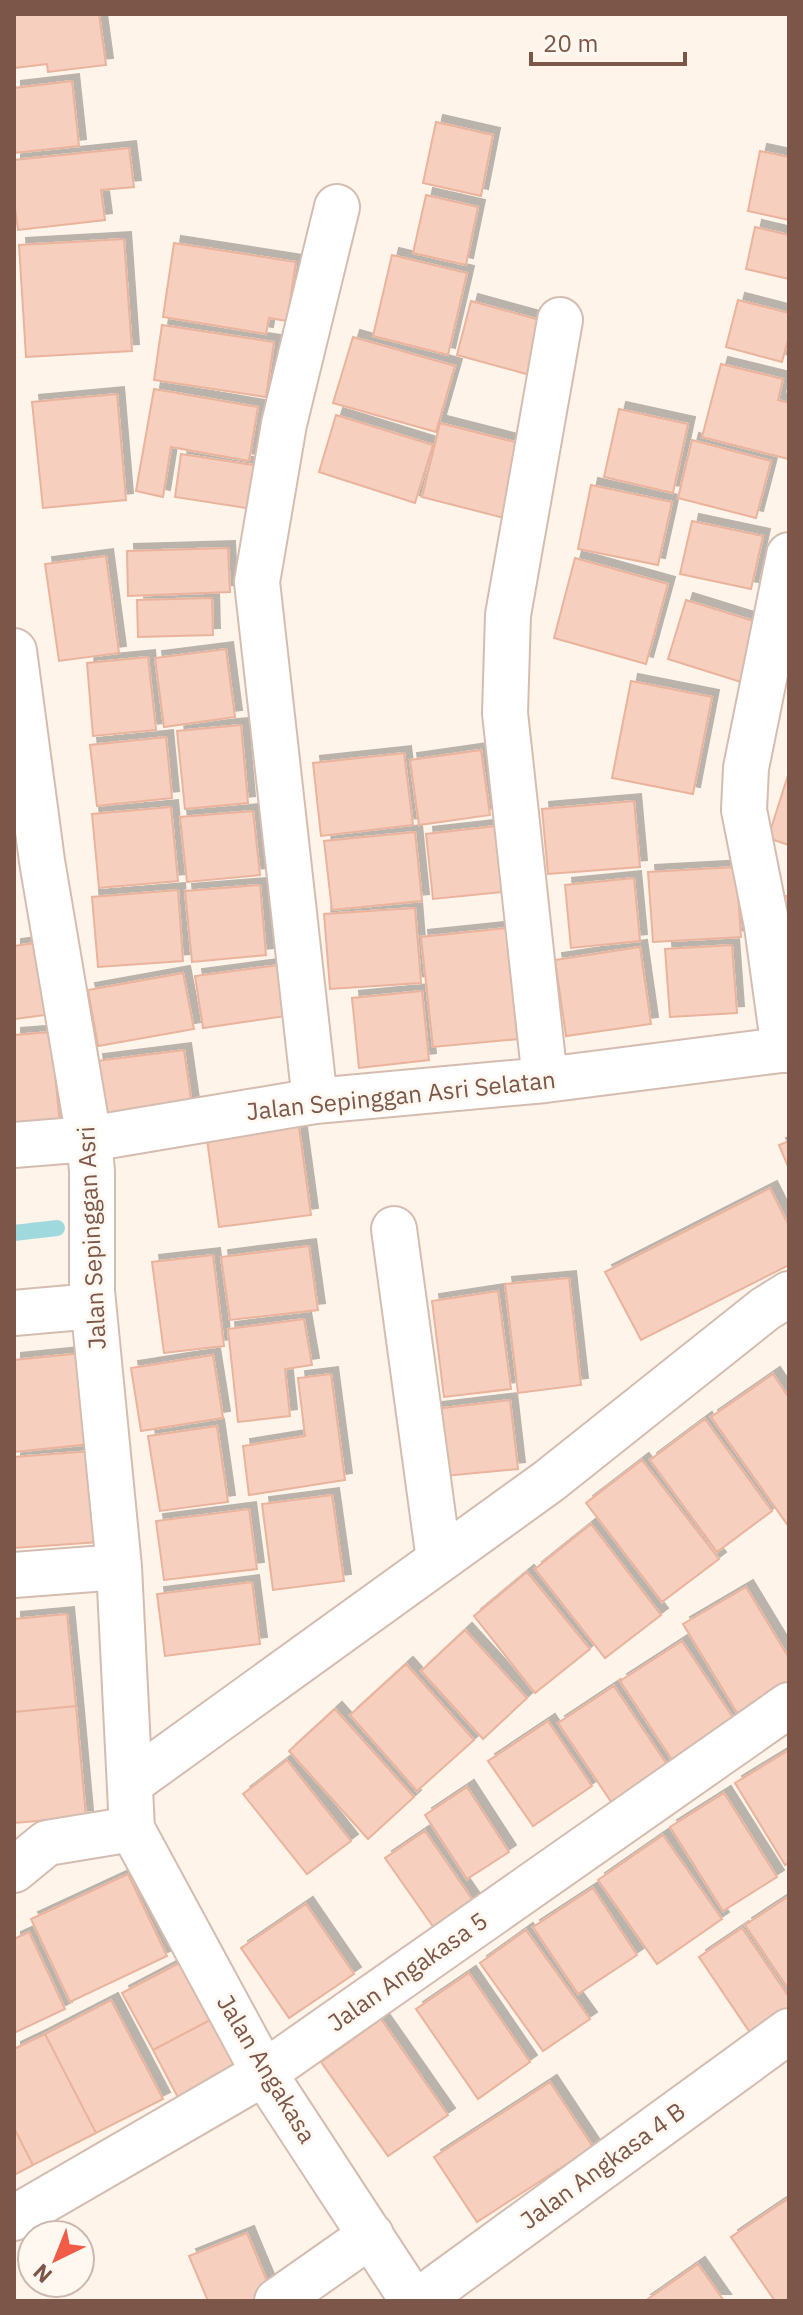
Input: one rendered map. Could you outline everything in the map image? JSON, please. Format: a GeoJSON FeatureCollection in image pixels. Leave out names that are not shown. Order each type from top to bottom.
{"type":"FeatureCollection","features":[{"type":"Feature","properties":{"kind":"street"},"geometry":{"type":"LineString","coordinates":[[315,1101],[257,582],[284,424],[337,207]]}},
{"type":"Feature","properties":{"kind":"street"},"geometry":{"type":"LineString","coordinates":[[545,1080],[505,713],[508,615],[560,320]]}},
{"type":"Feature","properties":{"kind":"street"},"geometry":{"type":"LineString","coordinates":[[786,1050],[767,926],[744,810],[746,768],[789,555]]}},
{"type":"Feature","properties":{"kind":"street","name":"Jalan Sepinggan Asri"},"geometry":{"type":"LineString","coordinates":[[14,651],[28,863],[91,1155],[93,1298],[119,1567],[132,1829]]}},
{"type":"Feature","properties":{"kind":"street","name":"Jalan Sepinggan Asri Selatan"},"geometry":{"type":"LineString","coordinates":[[14,1145],[91,1155],[315,1101],[545,1080],[786,1050]]}},
{"type":"Feature","properties":{"kind":"street"},"geometry":{"type":"LineString","coordinates":[[394,1229],[439,1560]]}},
{"type":"Feature","properties":{"kind":"street"},"geometry":{"type":"LineString","coordinates":[[132,1782],[549,1481],[765,1309],[789,1294]]}},
{"type":"Feature","properties":{"kind":"street"},"geometry":{"type":"LineString","coordinates":[[14,1313],[93,1298]]}},
{"type":"Feature","properties":{"kind":"street"},"geometry":{"type":"LineString","coordinates":[[14,1575],[119,1567]]}},
{"type":"Feature","properties":{"kind":"street","name":"Jalan Angakasa 5"},"geometry":{"type":"LineString","coordinates":[[14,2218],[264,2073],[789,1705]]}},
{"type":"Feature","properties":{"kind":"street"},"geometry":{"type":"LineString","coordinates":[[14,1870],[31,1842],[132,1829]]}},
{"type":"Feature","properties":{"kind":"street","name":"Jalan Angakasa"},"geometry":{"type":"LineString","coordinates":[[132,1829],[264,2073],[415,2301]]}},
{"type":"Feature","properties":{"kind":"street","name":"Jalan Angkasa 4 B"},"geometry":{"type":"LineString","coordinates":[[415,2301],[789,2031]]}},
{"type":"Feature","properties":{"kind":"street"},"geometry":{"type":"LineString","coordinates":[[277,2301],[371,2235]]}},
{"type":"Feature","properties":{"kind":"building"},"geometry":{"type":"Polygon","coordinates":[[[14,14],[99,14],[106,65],[48,72],[47,64],[14,68],[14,14]]]}},
{"type":"Feature","properties":{"kind":"building"},"geometry":{"type":"Polygon","coordinates":[[[72,81],[79,146],[14,153],[14,88],[72,81]]]}},
{"type":"Feature","properties":{"kind":"building"},"geometry":{"type":"Polygon","coordinates":[[[436,122],[493,135],[481,196],[423,183],[436,122]]]}},
{"type":"Feature","properties":{"kind":"building"},"geometry":{"type":"Polygon","coordinates":[[[129,148],[134,187],[101,190],[105,220],[18,230],[14,160],[129,148]]]}},
{"type":"Feature","properties":{"kind":"building"},"geometry":{"type":"Polygon","coordinates":[[[760,151],[789,157],[789,220],[748,211],[760,151]]]}},
{"type":"Feature","properties":{"kind":"building"},"geometry":{"type":"Polygon","coordinates":[[[426,195],[478,207],[466,265],[413,253],[426,195]]]}},
{"type":"Feature","properties":{"kind":"building"},"geometry":{"type":"Polygon","coordinates":[[[755,227],[789,235],[789,279],[746,269],[755,227]]]}},
{"type":"Feature","properties":{"kind":"building"},"geometry":{"type":"Polygon","coordinates":[[[124,239],[132,351],[26,357],[19,245],[124,239]]]}},
{"type":"Feature","properties":{"kind":"building"},"geometry":{"type":"Polygon","coordinates":[[[174,243],[296,262],[287,321],[269,318],[266,334],[163,317],[174,243]]]}},
{"type":"Feature","properties":{"kind":"building"},"geometry":{"type":"Polygon","coordinates":[[[392,255],[467,273],[448,355],[373,336],[392,255]]]}},
{"type":"Feature","properties":{"kind":"building"},"geometry":{"type":"Polygon","coordinates":[[[738,300],[789,313],[789,336],[782,362],[726,347],[738,300]]]}},
{"type":"Feature","properties":{"kind":"building"},"geometry":{"type":"Polygon","coordinates":[[[471,301],[551,323],[537,377],[457,355],[471,301]]]}},
{"type":"Feature","properties":{"kind":"building"},"geometry":{"type":"Polygon","coordinates":[[[162,325],[274,342],[266,397],[154,380],[162,325]]]}},
{"type":"Feature","properties":{"kind":"building"},"geometry":{"type":"Polygon","coordinates":[[[353,337],[455,366],[436,432],[333,403],[353,337]]]}},
{"type":"Feature","properties":{"kind":"building"},"geometry":{"type":"Polygon","coordinates":[[[721,364],[783,379],[778,400],[789,403],[788,459],[702,437],[721,364]]]}},
{"type":"Feature","properties":{"kind":"building"},"geometry":{"type":"Polygon","coordinates":[[[154,389],[258,407],[249,461],[171,447],[163,497],[136,491],[154,389]]]}},
{"type":"Feature","properties":{"kind":"building"},"geometry":{"type":"Polygon","coordinates":[[[117,394],[126,500],[43,508],[32,402],[117,394]]]}},
{"type":"Feature","properties":{"kind":"building"},"geometry":{"type":"Polygon","coordinates":[[[619,409],[688,424],[673,493],[604,477],[619,409]]]}},
{"type":"Feature","properties":{"kind":"building"},"geometry":{"type":"Polygon","coordinates":[[[336,415],[433,445],[415,503],[319,472],[336,415]]]}},
{"type":"Feature","properties":{"kind":"building"},"geometry":{"type":"Polygon","coordinates":[[[440,423],[534,447],[516,521],[422,497],[440,423]]]}},
{"type":"Feature","properties":{"kind":"building"},"geometry":{"type":"Polygon","coordinates":[[[692,440],[771,461],[756,518],[678,498],[692,440]]]}},
{"type":"Feature","properties":{"kind":"building"},"geometry":{"type":"Polygon","coordinates":[[[181,454],[272,468],[265,511],[175,497],[181,454]]]}},
{"type":"Feature","properties":{"kind":"building"},"geometry":{"type":"Polygon","coordinates":[[[591,485],[672,502],[658,565],[578,549],[591,485]]]}},
{"type":"Feature","properties":{"kind":"building"},"geometry":{"type":"Polygon","coordinates":[[[692,521],[763,536],[751,589],[680,574],[692,521]]]}},
{"type":"Feature","properties":{"kind":"building"},"geometry":{"type":"Polygon","coordinates":[[[228,548],[230,592],[128,596],[127,551],[228,548]]]}},
{"type":"Feature","properties":{"kind":"building"},"geometry":{"type":"Polygon","coordinates":[[[106,556],[119,653],[59,661],[45,564],[106,556]]]}},
{"type":"Feature","properties":{"kind":"building"},"geometry":{"type":"Polygon","coordinates":[[[575,558],[668,584],[646,664],[554,638],[575,558]]]}},
{"type":"Feature","properties":{"kind":"building"},"geometry":{"type":"Polygon","coordinates":[[[212,598],[213,635],[138,637],[137,600],[212,598]]]}},
{"type":"Feature","properties":{"kind":"building"},"geometry":{"type":"Polygon","coordinates":[[[686,600],[760,623],[741,682],[668,659],[686,600]]]}},
{"type":"Feature","properties":{"kind":"building"},"geometry":{"type":"Polygon","coordinates":[[[226,649],[235,717],[164,727],[155,658],[226,649]]]}},
{"type":"Feature","properties":{"kind":"building"},"geometry":{"type":"Polygon","coordinates":[[[148,657],[156,730],[93,736],[87,663],[148,657]]]}},
{"type":"Feature","properties":{"kind":"building"},"geometry":{"type":"Polygon","coordinates":[[[631,681],[712,697],[693,794],[612,778],[631,681]]]}},
{"type":"Feature","properties":{"kind":"building"},"geometry":{"type":"Polygon","coordinates":[[[241,725],[248,803],[185,809],[177,731],[241,725]]]}},
{"type":"Feature","properties":{"kind":"building"},"geometry":{"type":"Polygon","coordinates":[[[166,737],[172,798],[97,806],[90,745],[166,737]]]}},
{"type":"Feature","properties":{"kind":"building"},"geometry":{"type":"Polygon","coordinates":[[[481,750],[490,815],[419,825],[410,760],[481,750]]]}},
{"type":"Feature","properties":{"kind":"building"},"geometry":{"type":"Polygon","coordinates":[[[404,753],[413,825],[321,836],[313,763],[404,753]]]}},
{"type":"Feature","properties":{"kind":"building"},"geometry":{"type":"Polygon","coordinates":[[[789,772],[789,845],[768,838],[789,772]]]}},
{"type":"Feature","properties":{"kind":"building"},"geometry":{"type":"Polygon","coordinates":[[[634,801],[640,867],[548,874],[542,809],[634,801]]]}},
{"type":"Feature","properties":{"kind":"building"},"geometry":{"type":"Polygon","coordinates":[[[171,807],[178,881],[99,888],[92,814],[171,807]]]}},
{"type":"Feature","properties":{"kind":"building"},"geometry":{"type":"Polygon","coordinates":[[[253,811],[260,875],[187,882],[180,817],[253,811]]]}},
{"type":"Feature","properties":{"kind":"building"},"geometry":{"type":"Polygon","coordinates":[[[504,825],[512,891],[433,899],[426,834],[504,825]]]}},
{"type":"Feature","properties":{"kind":"building"},"geometry":{"type":"Polygon","coordinates":[[[415,832],[422,901],[332,910],[324,841],[415,832]]]}},
{"type":"Feature","properties":{"kind":"building"},"geometry":{"type":"Polygon","coordinates":[[[736,867],[741,937],[653,942],[648,872],[736,867]]]}},
{"type":"Feature","properties":{"kind":"building"},"geometry":{"type":"Polygon","coordinates":[[[634,878],[640,941],[571,948],[565,885],[634,878]]]}},
{"type":"Feature","properties":{"kind":"building"},"geometry":{"type":"Polygon","coordinates":[[[260,885],[266,955],[192,962],[185,891],[260,885]]]}},
{"type":"Feature","properties":{"kind":"building"},"geometry":{"type":"Polygon","coordinates":[[[178,890],[183,961],[98,967],[92,897],[178,890]]]}},
{"type":"Feature","properties":{"kind":"building"},"geometry":{"type":"Polygon","coordinates":[[[783,896],[789,896],[789,958],[783,896]]]}},
{"type":"Feature","properties":{"kind":"building"},"geometry":{"type":"Polygon","coordinates":[[[415,908],[421,983],[330,989],[324,914],[415,908]]]}},
{"type":"Feature","properties":{"kind":"building"},"geometry":{"type":"Polygon","coordinates":[[[506,928],[519,1039],[433,1047],[421,937],[506,928]]]}},
{"type":"Feature","properties":{"kind":"building"},"geometry":{"type":"Polygon","coordinates":[[[36,943],[45,1015],[14,1019],[14,946],[36,943]]]}},
{"type":"Feature","properties":{"kind":"building"},"geometry":{"type":"Polygon","coordinates":[[[732,945],[737,1013],[670,1017],[665,949],[732,945]]]}},
{"type":"Feature","properties":{"kind":"building"},"geometry":{"type":"Polygon","coordinates":[[[640,947],[651,1024],[566,1036],[555,960],[640,947]]]}},
{"type":"Feature","properties":{"kind":"building"},"geometry":{"type":"Polygon","coordinates":[[[279,965],[286,1016],[203,1028],[195,976],[279,965]]]}},
{"type":"Feature","properties":{"kind":"building"},"geometry":{"type":"Polygon","coordinates":[[[183,973],[194,1029],[98,1046],[88,990],[183,973]]]}},
{"type":"Feature","properties":{"kind":"building"},"geometry":{"type":"Polygon","coordinates":[[[422,991],[429,1060],[359,1068],[352,998],[422,991]]]}},
{"type":"Feature","properties":{"kind":"building"},"geometry":{"type":"Polygon","coordinates":[[[51,1032],[60,1125],[14,1129],[14,1035],[51,1032]]]}},
{"type":"Feature","properties":{"kind":"building"},"geometry":{"type":"Polygon","coordinates":[[[184,1050],[194,1119],[107,1130],[96,1061],[184,1050]]]}},
{"type":"Feature","properties":{"kind":"building"},"geometry":{"type":"Polygon","coordinates":[[[298,1120],[311,1215],[219,1227],[206,1132],[298,1120]]]}},
{"type":"Feature","properties":{"kind":"building"},"geometry":{"type":"Polygon","coordinates":[[[789,1141],[789,1169],[779,1145],[789,1141]]]}},
{"type":"Feature","properties":{"kind":"building"},"geometry":{"type":"Polygon","coordinates":[[[770,1188],[789,1226],[789,1265],[641,1340],[605,1272],[770,1188]]]}},
{"type":"Feature","properties":{"kind":"building"},"geometry":{"type":"Polygon","coordinates":[[[309,1246],[318,1310],[230,1320],[221,1257],[309,1246]]]}},
{"type":"Feature","properties":{"kind":"building"},"geometry":{"type":"Polygon","coordinates":[[[213,1255],[224,1346],[164,1353],[152,1262],[213,1255]]]}},
{"type":"Feature","properties":{"kind":"building"},"geometry":{"type":"Polygon","coordinates":[[[569,1278],[581,1385],[518,1393],[505,1284],[569,1278]]]}},
{"type":"Feature","properties":{"kind":"building"},"geometry":{"type":"Polygon","coordinates":[[[498,1291],[511,1389],[444,1397],[432,1301],[498,1291]]]}},
{"type":"Feature","properties":{"kind":"building"},"geometry":{"type":"Polygon","coordinates":[[[304,1319],[312,1365],[285,1369],[290,1416],[238,1422],[228,1329],[304,1319]]]}},
{"type":"Feature","properties":{"kind":"building"},"geometry":{"type":"Polygon","coordinates":[[[82,1353],[91,1444],[14,1452],[14,1360],[82,1353]]]}},
{"type":"Feature","properties":{"kind":"building"},"geometry":{"type":"Polygon","coordinates":[[[213,1355],[223,1418],[141,1431],[131,1368],[213,1355]]]}},
{"type":"Feature","properties":{"kind":"building"},"geometry":{"type":"Polygon","coordinates":[[[331,1374],[345,1480],[249,1495],[243,1446],[305,1436],[298,1378],[331,1374]]]}},
{"type":"Feature","properties":{"kind":"building"},"geometry":{"type":"Polygon","coordinates":[[[773,1374],[789,1398],[789,1527],[711,1417],[773,1374]]]}},
{"type":"Feature","properties":{"kind":"building"},"geometry":{"type":"Polygon","coordinates":[[[510,1400],[518,1469],[434,1477],[426,1410],[510,1400]]]}},
{"type":"Feature","properties":{"kind":"building"},"geometry":{"type":"Polygon","coordinates":[[[705,1419],[772,1511],[717,1552],[650,1460],[705,1419]]]}},
{"type":"Feature","properties":{"kind":"building"},"geometry":{"type":"Polygon","coordinates":[[[217,1426],[228,1502],[160,1511],[148,1436],[217,1426]]]}},
{"type":"Feature","properties":{"kind":"building"},"geometry":{"type":"Polygon","coordinates":[[[92,1451],[99,1542],[14,1548],[14,1457],[92,1451]]]}},
{"type":"Feature","properties":{"kind":"building"},"geometry":{"type":"Polygon","coordinates":[[[642,1460],[719,1559],[662,1602],[586,1503],[642,1460]]]}},
{"type":"Feature","properties":{"kind":"building"},"geometry":{"type":"Polygon","coordinates":[[[332,1495],[344,1581],[273,1590],[262,1504],[332,1495]]]}},
{"type":"Feature","properties":{"kind":"building"},"geometry":{"type":"Polygon","coordinates":[[[249,1509],[257,1569],[164,1580],[156,1521],[249,1509]]]}},
{"type":"Feature","properties":{"kind":"building"},"geometry":{"type":"Polygon","coordinates":[[[591,1524],[661,1615],[605,1658],[535,1569],[591,1524]]]}},
{"type":"Feature","properties":{"kind":"building"},"geometry":{"type":"Polygon","coordinates":[[[527,1572],[590,1649],[535,1693],[474,1616],[527,1572]]]}},
{"type":"Feature","properties":{"kind":"building"},"geometry":{"type":"Polygon","coordinates":[[[252,1582],[260,1644],[165,1656],[157,1594],[252,1582]]]}},
{"type":"Feature","properties":{"kind":"building"},"geometry":{"type":"Polygon","coordinates":[[[746,1587],[789,1658],[789,1693],[742,1721],[683,1624],[746,1587]]]}},
{"type":"Feature","properties":{"kind":"building"},"geometry":{"type":"Polygon","coordinates":[[[67,1614],[76,1706],[14,1712],[14,1619],[67,1614]]]}},
{"type":"Feature","properties":{"kind":"building"},"geometry":{"type":"Polygon","coordinates":[[[465,1630],[527,1698],[483,1739],[421,1671],[465,1630]]]}},
{"type":"Feature","properties":{"kind":"building"},"geometry":{"type":"Polygon","coordinates":[[[682,1641],[742,1731],[680,1772],[620,1681],[682,1641]]]}},
{"type":"Feature","properties":{"kind":"building"},"geometry":{"type":"Polygon","coordinates":[[[406,1664],[474,1740],[417,1791],[350,1715],[406,1664]]]}},
{"type":"Feature","properties":{"kind":"building"},"geometry":{"type":"Polygon","coordinates":[[[614,1686],[674,1775],[618,1812],[558,1723],[614,1686]]]}},
{"type":"Feature","properties":{"kind":"building"},"geometry":{"type":"Polygon","coordinates":[[[76,1706],[86,1817],[14,1823],[14,1712],[76,1706]]]}},
{"type":"Feature","properties":{"kind":"building"},"geometry":{"type":"Polygon","coordinates":[[[335,1709],[414,1797],[368,1839],[289,1751],[335,1709]]]}},
{"type":"Feature","properties":{"kind":"building"},"geometry":{"type":"Polygon","coordinates":[[[548,1721],[592,1786],[533,1826],[488,1761],[548,1721]]]}},
{"type":"Feature","properties":{"kind":"building"},"geometry":{"type":"Polygon","coordinates":[[[789,1750],[789,1862],[785,1865],[735,1783],[789,1750]]]}},
{"type":"Feature","properties":{"kind":"building"},"geometry":{"type":"Polygon","coordinates":[[[287,1760],[351,1841],[307,1874],[243,1794],[287,1760]]]}},
{"type":"Feature","properties":{"kind":"building"},"geometry":{"type":"Polygon","coordinates":[[[467,1787],[509,1852],[467,1879],[425,1815],[467,1787]]]}},
{"type":"Feature","properties":{"kind":"building"},"geometry":{"type":"Polygon","coordinates":[[[724,1793],[777,1877],[723,1911],[670,1827],[724,1793]]]}},
{"type":"Feature","properties":{"kind":"building"},"geometry":{"type":"Polygon","coordinates":[[[425,1831],[483,1915],[443,1941],[385,1858],[425,1831]]]}},
{"type":"Feature","properties":{"kind":"building"},"geometry":{"type":"Polygon","coordinates":[[[663,1835],[722,1919],[657,1964],[598,1880],[663,1835]]]}},
{"type":"Feature","properties":{"kind":"building"},"geometry":{"type":"Polygon","coordinates":[[[128,1874],[167,1956],[70,2002],[31,1919],[128,1874]]]}},
{"type":"Feature","properties":{"kind":"building"},"geometry":{"type":"Polygon","coordinates":[[[593,1888],[637,1955],[578,1994],[533,1927],[593,1888]]]}},
{"type":"Feature","properties":{"kind":"building"},"geometry":{"type":"Polygon","coordinates":[[[789,1896],[789,1990],[745,1925],[789,1896]]]}},
{"type":"Feature","properties":{"kind":"building"},"geometry":{"type":"Polygon","coordinates":[[[306,1904],[354,1974],[289,2018],[241,1948],[306,1904]]]}},
{"type":"Feature","properties":{"kind":"building"},"geometry":{"type":"Polygon","coordinates":[[[742,1928],[789,1997],[789,2012],[753,2037],[699,1957],[742,1928]]]}},
{"type":"Feature","properties":{"kind":"building"},"geometry":{"type":"Polygon","coordinates":[[[526,1930],[590,2019],[543,2051],[480,1963],[526,1930]]]}},
{"type":"Feature","properties":{"kind":"building"},"geometry":{"type":"Polygon","coordinates":[[[29,1932],[65,2009],[14,2033],[14,1939],[29,1932]]]}},
{"type":"Feature","properties":{"kind":"building"},"geometry":{"type":"Polygon","coordinates":[[[181,1962],[212,2019],[153,2050],[122,1993],[181,1962]]]}},
{"type":"Feature","properties":{"kind":"building"},"geometry":{"type":"Polygon","coordinates":[[[469,1973],[530,2062],[478,2099],[416,2009],[469,1973]]]}},
{"type":"Feature","properties":{"kind":"building"},"geometry":{"type":"Polygon","coordinates":[[[111,2000],[163,2099],[96,2133],[45,2034],[111,2000]]]}},
{"type":"Feature","properties":{"kind":"building"},"geometry":{"type":"Polygon","coordinates":[[[212,2019],[241,2074],[182,2105],[153,2050],[212,2019]]]}},
{"type":"Feature","properties":{"kind":"building"},"geometry":{"type":"Polygon","coordinates":[[[381,2019],[448,2115],[388,2156],[321,2062],[381,2019]]]}},
{"type":"Feature","properties":{"kind":"building"},"geometry":{"type":"Polygon","coordinates":[[[45,2034],[96,2133],[33,2165],[14,2128],[14,2049],[45,2034]]]}},
{"type":"Feature","properties":{"kind":"building"},"geometry":{"type":"Polygon","coordinates":[[[550,2082],[593,2147],[477,2222],[434,2157],[550,2082]]]}},
{"type":"Feature","properties":{"kind":"building"},"geometry":{"type":"Polygon","coordinates":[[[14,2128],[33,2165],[14,2175],[14,2128]]]}},
{"type":"Feature","properties":{"kind":"building"},"geometry":{"type":"Polygon","coordinates":[[[789,2198],[789,2301],[775,2301],[731,2237],[789,2198]]]}},
{"type":"Feature","properties":{"kind":"building"},"geometry":{"type":"Polygon","coordinates":[[[247,2233],[272,2293],[253,2301],[208,2301],[189,2256],[247,2233]]]}},
{"type":"Feature","properties":{"kind":"building"},"geometry":{"type":"Polygon","coordinates":[[[698,2264],[724,2301],[645,2301],[698,2264]]]}},
{"type":"Feature","properties":{"kind":"waterway"},"geometry":{"type":"LineString","coordinates":[[14,1233],[57,1228]]}}]}
